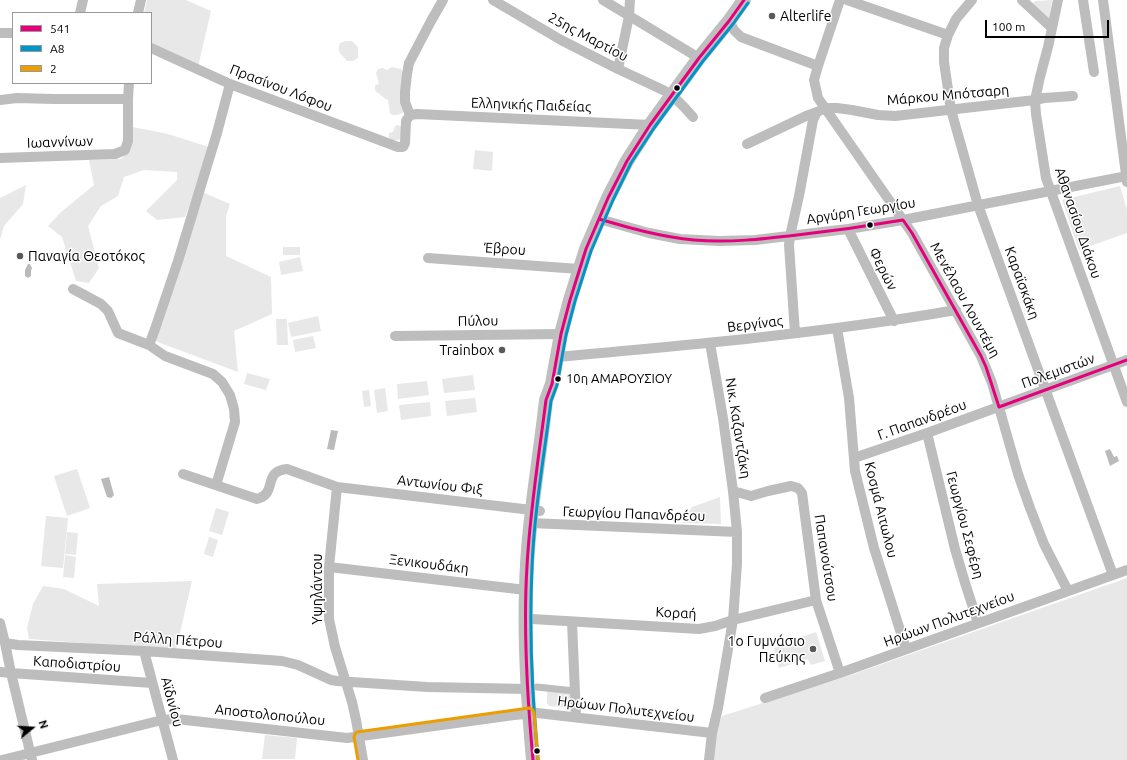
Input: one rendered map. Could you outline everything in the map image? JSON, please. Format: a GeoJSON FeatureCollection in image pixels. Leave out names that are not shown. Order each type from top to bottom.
{"type":"FeatureCollection","features":[{"type":"Feature","properties":{"kind":"main road"},"geometry":{"type":"LineString","coordinates":[[532,688],[532,619],[536,517],[546,400],[552,384],[561,334],[570,300],[586,250],[608,198],[627,161],[650,124],[744,0]]}},
{"type":"Feature","properties":{"kind":"main road"},"geometry":{"type":"LineString","coordinates":[[533,760],[532,688],[526,590],[536,517]]}},
{"type":"Feature","properties":{"kind":"main road"},"geometry":{"type":"LineString","coordinates":[[533,713],[541,760]]}},
{"type":"Feature","properties":{"kind":"street"},"geometry":{"type":"LineString","coordinates":[[80,12],[83,0]]}},
{"type":"Feature","properties":{"kind":"street"},"geometry":{"type":"LineString","coordinates":[[138,12],[140,0]]}},
{"type":"Feature","properties":{"kind":"street"},"geometry":{"type":"LineString","coordinates":[[410,115],[405,102],[409,63],[443,0]]}},
{"type":"Feature","properties":{"kind":"street","name":"25ης Μαρτίου"},"geometry":{"type":"LineString","coordinates":[[493,0],[561,40],[672,95],[693,117]]}},
{"type":"Feature","properties":{"kind":"street"},"geometry":{"type":"LineString","coordinates":[[604,0],[699,58]]}},
{"type":"Feature","properties":{"kind":"street"},"geometry":{"type":"LineString","coordinates":[[618,69],[629,16],[630,0]]}},
{"type":"Feature","properties":{"kind":"street","name":"Μενέλαου Λουντέμη"},"geometry":{"type":"LineString","coordinates":[[840,0],[814,80],[821,110],[912,233],[981,356],[999,407],[1018,474],[1030,508],[1044,544],[1068,591]]}},
{"type":"Feature","properties":{"kind":"street"},"geometry":{"type":"LineString","coordinates":[[847,0],[948,35]]}},
{"type":"Feature","properties":{"kind":"street","name":"Καραϊσκάκη"},"geometry":{"type":"LineString","coordinates":[[972,0],[956,19],[948,35],[944,48],[944,62],[951,110],[978,205],[1113,575]]}},
{"type":"Feature","properties":{"kind":"street"},"geometry":{"type":"LineString","coordinates":[[1022,0],[1052,28]]}},
{"type":"Feature","properties":{"kind":"street","name":"Αθανασίου Διάκου"},"geometry":{"type":"LineString","coordinates":[[1058,0],[1035,100],[1046,178],[1127,402]]}},
{"type":"Feature","properties":{"kind":"street"},"geometry":{"type":"LineString","coordinates":[[1083,0],[1094,72]]}},
{"type":"Feature","properties":{"kind":"street"},"geometry":{"type":"LineString","coordinates":[[1102,0],[1127,178]]}},
{"type":"Feature","properties":{"kind":"street"},"geometry":{"type":"LineString","coordinates":[[729,21],[734,30],[741,37],[818,66]]}},
{"type":"Feature","properties":{"kind":"street"},"geometry":{"type":"LineString","coordinates":[[0,33],[12,33]]}},
{"type":"Feature","properties":{"kind":"street","name":"Πρασίνου Λόφου"},"geometry":{"type":"LineString","coordinates":[[152,48],[230,84],[398,147],[403,147],[405,143],[406,121],[410,115]]}},
{"type":"Feature","properties":{"kind":"street"},"geometry":{"type":"LineString","coordinates":[[0,100],[18,98],[128,99],[129,84]]}},
{"type":"Feature","properties":{"kind":"street"},"geometry":{"type":"LineString","coordinates":[[148,345],[155,329],[178,261],[217,133],[230,84]]}},
{"type":"Feature","properties":{"kind":"street","name":"Μάρκου Μπότσαρη"},"geometry":{"type":"LineString","coordinates":[[821,110],[852,110],[878,115],[895,116],[1044,98],[1073,96]]}},
{"type":"Feature","properties":{"kind":"street","name":"Ιωαννίνων"},"geometry":{"type":"LineString","coordinates":[[0,158],[120,153],[125,150],[128,141],[128,99]]}},
{"type":"Feature","properties":{"kind":"street"},"geometry":{"type":"LineString","coordinates":[[747,144],[821,110]]}},
{"type":"Feature","properties":{"kind":"street"},"geometry":{"type":"LineString","coordinates":[[795,333],[789,245],[790,236],[813,120],[821,110]]}},
{"type":"Feature","properties":{"kind":"street","name":"Ελληνικής Παιδείας"},"geometry":{"type":"LineString","coordinates":[[410,115],[417,114],[650,124]]}},
{"type":"Feature","properties":{"kind":"street","name":"Αργύρη Γεωργίου"},"geometry":{"type":"LineString","coordinates":[[599,219],[649,233],[680,239],[719,242],[737,241],[848,229],[1127,178]]}},
{"type":"Feature","properties":{"kind":"street","name":"Φερών"},"geometry":{"type":"LineString","coordinates":[[848,229],[894,321]]}},
{"type":"Feature","properties":{"kind":"street","name":"Έβρου"},"geometry":{"type":"LineString","coordinates":[[428,258],[580,269]]}},
{"type":"Feature","properties":{"kind":"street"},"geometry":{"type":"LineString","coordinates":[[73,289],[101,304],[108,312],[118,333],[148,345],[165,356],[213,374],[222,382],[230,395],[234,409],[235,422],[216,485],[183,474]]}},
{"type":"Feature","properties":{"kind":"street","name":"Βεργίνας"},"geometry":{"type":"LineString","coordinates":[[557,357],[710,343],[795,333],[894,321],[956,310]]}},
{"type":"Feature","properties":{"kind":"street","name":"Κοσμά Αιτωλου"},"geometry":{"type":"LineString","coordinates":[[837,328],[849,398],[855,471],[874,548],[906,649]]}},
{"type":"Feature","properties":{"kind":"street","name":"Πύλου"},"geometry":{"type":"LineString","coordinates":[[395,336],[561,334]]}},
{"type":"Feature","properties":{"kind":"street","name":"Νικ. Καζαντζάκη"},"geometry":{"type":"LineString","coordinates":[[710,343],[723,418],[733,491],[751,496],[791,486],[798,488],[802,493]]}},
{"type":"Feature","properties":{"kind":"street","name":"Πολεμιστών"},"geometry":{"type":"LineString","coordinates":[[999,407],[1127,360]]}},
{"type":"Feature","properties":{"kind":"street","name":"Γ. Παπανδρέου"},"geometry":{"type":"LineString","coordinates":[[854,458],[999,407]]}},
{"type":"Feature","properties":{"kind":"street","name":"Γεωργίου Σεφέρη"},"geometry":{"type":"LineString","coordinates":[[927,433],[955,549],[978,623]]}},
{"type":"Feature","properties":{"kind":"street","name":"Αντωνίου Φιξ"},"geometry":{"type":"LineString","coordinates":[[216,485],[257,499],[262,498],[266,494],[274,474],[279,470],[287,469],[337,487],[536,517]]}},
{"type":"Feature","properties":{"kind":"street","name":"Υψηλάντου"},"geometry":{"type":"LineString","coordinates":[[337,487],[329,567],[329,619],[335,647],[352,702],[363,760]]}},
{"type":"Feature","properties":{"kind":"street"},"geometry":{"type":"LineString","coordinates":[[709,760],[712,733],[718,708],[733,620],[737,532],[733,491]]}},
{"type":"Feature","properties":{"kind":"street","name":"Παπανούτσου"},"geometry":{"type":"LineString","coordinates":[[802,493],[816,600],[840,672]]}},
{"type":"Feature","properties":{"kind":"street","name":"Γεωργίου Παπανδρέου"},"geometry":{"type":"LineString","coordinates":[[536,517],[737,532]]}},
{"type":"Feature","properties":{"kind":"street","name":"Ξενικουδάκη"},"geometry":{"type":"LineString","coordinates":[[329,567],[526,590]]}},
{"type":"Feature","properties":{"kind":"street","name":"Ηρώων Πολυτεχνείου"},"geometry":{"type":"LineString","coordinates":[[765,698],[1127,570]]}},
{"type":"Feature","properties":{"kind":"street","name":"Κοραή"},"geometry":{"type":"LineString","coordinates":[[532,619],[698,629],[816,600]]}},
{"type":"Feature","properties":{"kind":"street"},"geometry":{"type":"LineString","coordinates":[[572,622],[576,717]]}},
{"type":"Feature","properties":{"kind":"street"},"geometry":{"type":"LineString","coordinates":[[0,623],[32,757]]}},
{"type":"Feature","properties":{"kind":"street","name":"Ράλλη Πέτρου"},"geometry":{"type":"LineString","coordinates":[[5,642],[18,645],[144,651],[291,663],[331,680],[427,687],[532,688]]}},
{"type":"Feature","properties":{"kind":"street","name":"Αϊδινίου"},"geometry":{"type":"LineString","coordinates":[[144,651],[173,760]]}},
{"type":"Feature","properties":{"kind":"street","name":"Καποδιστρίου"},"geometry":{"type":"LineString","coordinates":[[0,672],[11,674],[152,683]]}},
{"type":"Feature","properties":{"kind":"street"},"geometry":{"type":"LineString","coordinates":[[532,688],[575,691]]}},
{"type":"Feature","properties":{"kind":"street","name":"Ηρώων Πολυτεχνείου"},"geometry":{"type":"LineString","coordinates":[[533,713],[712,733]]}},
{"type":"Feature","properties":{"kind":"street","name":"Αποστολοπούλου"},"geometry":{"type":"LineString","coordinates":[[2,760],[32,757],[162,720],[176,719],[348,738],[533,713]]}},
{"type":"Feature","properties":{"kind":"shaded area"},"geometry":{"type":"Polygon","coordinates":[[[147,0],[186,0],[211,11],[198,67],[152,47],[152,12],[144,12],[147,0]]]}},
{"type":"Feature","properties":{"kind":"shaded area"},"geometry":{"type":"Polygon","coordinates":[[[1052,0],[1048,19],[1034,6],[1033,3],[1035,1],[1052,0]]]}},
{"type":"Feature","properties":{"kind":"shaded area"},"geometry":{"type":"Polygon","coordinates":[[[352,41],[358,47],[358,58],[353,61],[347,61],[339,51],[340,43],[352,41]]]}},
{"type":"Feature","properties":{"kind":"shaded area"},"geometry":{"type":"Polygon","coordinates":[[[392,67],[401,69],[403,74],[405,111],[396,115],[390,114],[388,100],[376,92],[375,89],[375,85],[379,84],[376,73],[378,69],[383,68],[387,70],[392,67]]]}},
{"type":"Feature","properties":{"kind":"shaded area"},"geometry":{"type":"Polygon","coordinates":[[[398,125],[401,127],[402,139],[391,140],[389,133],[393,132],[395,126],[398,125]]]}},
{"type":"Feature","properties":{"kind":"shaded area"},"geometry":{"type":"Polygon","coordinates":[[[133,127],[168,134],[209,147],[196,189],[185,217],[157,220],[146,211],[177,180],[177,172],[144,170],[124,177],[118,196],[101,206],[88,226],[99,268],[89,283],[76,281],[62,237],[48,226],[60,213],[94,185],[89,160],[121,159],[130,151],[133,127]]]}},
{"type":"Feature","properties":{"kind":"shaded area"},"geometry":{"type":"Polygon","coordinates":[[[475,150],[493,152],[492,171],[473,169],[475,150]]]}},
{"type":"Feature","properties":{"kind":"shaded area"},"geometry":{"type":"Polygon","coordinates":[[[26,185],[23,204],[4,226],[0,240],[0,198],[26,185]]]}},
{"type":"Feature","properties":{"kind":"shaded area"},"geometry":{"type":"Polygon","coordinates":[[[1120,186],[1127,210],[1127,233],[1079,250],[1062,200],[1120,186]]]}},
{"type":"Feature","properties":{"kind":"shaded area"},"geometry":{"type":"Polygon","coordinates":[[[202,192],[230,204],[226,216],[226,256],[271,277],[272,314],[234,331],[238,372],[155,341],[202,192]]]}},
{"type":"Feature","properties":{"kind":"shaded area"},"geometry":{"type":"Polygon","coordinates":[[[283,247],[300,247],[300,255],[283,255],[283,247]]]}},
{"type":"Feature","properties":{"kind":"shaded area"},"geometry":{"type":"Polygon","coordinates":[[[300,257],[303,271],[281,275],[279,262],[300,257]]]}},
{"type":"Feature","properties":{"kind":"shaded area"},"geometry":{"type":"Polygon","coordinates":[[[28,264],[30,264],[32,268],[31,276],[28,278],[25,276],[25,270],[28,264]]]}},
{"type":"Feature","properties":{"kind":"shaded area"},"geometry":{"type":"Polygon","coordinates":[[[318,316],[321,331],[291,337],[288,323],[318,316]]]}},
{"type":"Feature","properties":{"kind":"shaded area"},"geometry":{"type":"Polygon","coordinates":[[[276,319],[287,319],[288,345],[277,345],[276,319]]]}},
{"type":"Feature","properties":{"kind":"shaded area"},"geometry":{"type":"Polygon","coordinates":[[[313,336],[316,348],[295,352],[293,340],[313,336]]]}},
{"type":"Feature","properties":{"kind":"shaded area"},"geometry":{"type":"Polygon","coordinates":[[[247,373],[270,379],[266,390],[244,384],[247,373]]]}},
{"type":"Feature","properties":{"kind":"shaded area"},"geometry":{"type":"Polygon","coordinates":[[[473,375],[475,390],[444,393],[442,379],[473,375]]]}},
{"type":"Feature","properties":{"kind":"shaded area"},"geometry":{"type":"Polygon","coordinates":[[[427,381],[429,395],[398,399],[397,384],[427,381]]]}},
{"type":"Feature","properties":{"kind":"shaded area"},"geometry":{"type":"Polygon","coordinates":[[[385,388],[388,411],[377,413],[374,390],[385,388]]]}},
{"type":"Feature","properties":{"kind":"shaded area"},"geometry":{"type":"Polygon","coordinates":[[[369,390],[371,406],[364,407],[362,391],[369,390]]]}},
{"type":"Feature","properties":{"kind":"shaded area"},"geometry":{"type":"Polygon","coordinates":[[[475,398],[477,412],[447,416],[445,401],[475,398]]]}},
{"type":"Feature","properties":{"kind":"shaded area"},"geometry":{"type":"Polygon","coordinates":[[[430,402],[431,416],[401,420],[399,405],[430,402]]]}},
{"type":"Feature","properties":{"kind":"shaded area"},"geometry":{"type":"Polygon","coordinates":[[[331,430],[338,431],[334,450],[327,449],[331,430]]]}},
{"type":"Feature","properties":{"kind":"shaded area"},"geometry":{"type":"Polygon","coordinates":[[[1110,449],[1114,457],[1117,456],[1119,461],[1110,466],[1105,451],[1110,449]]]}},
{"type":"Feature","properties":{"kind":"shaded area"},"geometry":{"type":"Polygon","coordinates":[[[77,469],[90,508],[67,516],[54,476],[77,469]]]}},
{"type":"Feature","properties":{"kind":"shaded area"},"geometry":{"type":"Polygon","coordinates":[[[109,477],[114,495],[111,498],[107,497],[101,479],[109,477]]]}},
{"type":"Feature","properties":{"kind":"shaded area"},"geometry":{"type":"Polygon","coordinates":[[[720,497],[721,524],[682,523],[692,507],[720,497]]]}},
{"type":"Feature","properties":{"kind":"shaded area"},"geometry":{"type":"Polygon","coordinates":[[[216,508],[229,512],[222,535],[209,531],[216,508]]]}},
{"type":"Feature","properties":{"kind":"shaded area"},"geometry":{"type":"Polygon","coordinates":[[[46,516],[68,518],[63,568],[41,566],[46,516]]]}},
{"type":"Feature","properties":{"kind":"shaded area"},"geometry":{"type":"Polygon","coordinates":[[[67,532],[78,533],[76,555],[65,554],[67,532]]]}},
{"type":"Feature","properties":{"kind":"shaded area"},"geometry":{"type":"Polygon","coordinates":[[[209,537],[218,540],[213,557],[204,554],[209,537]]]}},
{"type":"Feature","properties":{"kind":"shaded area"},"geometry":{"type":"Polygon","coordinates":[[[65,555],[76,557],[74,578],[63,577],[65,555]]]}},
{"type":"Feature","properties":{"kind":"shaded area"},"geometry":{"type":"Polygon","coordinates":[[[1127,578],[1127,760],[713,760],[714,737],[722,716],[848,676],[1127,578]]]}},
{"type":"Feature","properties":{"kind":"shaded area"},"geometry":{"type":"Polygon","coordinates":[[[192,581],[176,650],[29,639],[27,628],[33,604],[43,586],[64,589],[99,606],[97,584],[192,581]]]}},
{"type":"Feature","properties":{"kind":"shaded area"},"geometry":{"type":"Polygon","coordinates":[[[816,632],[825,661],[811,665],[808,659],[779,668],[774,648],[802,640],[801,637],[816,632]]]}},
{"type":"Feature","properties":{"kind":"shaded area"},"geometry":{"type":"Polygon","coordinates":[[[547,690],[571,692],[571,705],[569,708],[549,706],[547,703],[547,690]]]}},
{"type":"Feature","properties":{"kind":"shaded area"},"geometry":{"type":"Polygon","coordinates":[[[265,735],[297,738],[295,759],[262,759],[265,735]]]}},
{"type":"Feature","properties":{"kind":"transit line","name":"541"},"geometry":{"type":"LineString","coordinates":[[533,760],[527,687],[525,615],[528,545],[546,400],[552,384],[561,334],[570,300],[586,249],[608,198],[627,161],[650,125],[744,0]]}},
{"type":"Feature","properties":{"kind":"transit line","name":"A8"},"geometry":{"type":"LineString","coordinates":[[538,760],[531,640],[533,547],[551,401],[557,385],[566,335],[575,301],[591,251],[631,163],[654,128],[748,3]]}},
{"type":"Feature","properties":{"kind":"transit line","name":"541"},"geometry":{"type":"LineString","coordinates":[[599,219],[670,237],[720,241],[784,236],[903,220],[912,233],[981,356],[999,407],[1127,360]]}},
{"type":"Feature","properties":{"kind":"transit line","name":"2"},"geometry":{"type":"LineString","coordinates":[[358,760],[354,737],[357,732],[529,708],[534,712],[538,760]]}},
{"type":"Feature","properties":{"kind":"place","name":"Alterlife"},"geometry":{"type":"Point","coordinates":[772,16]}},
{"type":"Feature","properties":{"kind":"place","name":"Παναγία Θεοτόκος"},"geometry":{"type":"Point","coordinates":[20,256]}},
{"type":"Feature","properties":{"kind":"place","name":"Trainbox"},"geometry":{"type":"Point","coordinates":[502,350]}},
{"type":"Feature","properties":{"kind":"place","name":"10η ΑΜΑΡΟΥΣΙΟΥ"},"geometry":{"type":"Point","coordinates":[558,379]}},
{"type":"Feature","properties":{"kind":"place","name":"1ο Γυμνάσιο Πεύκης"},"geometry":{"type":"Point","coordinates":[813,649]}}]}
